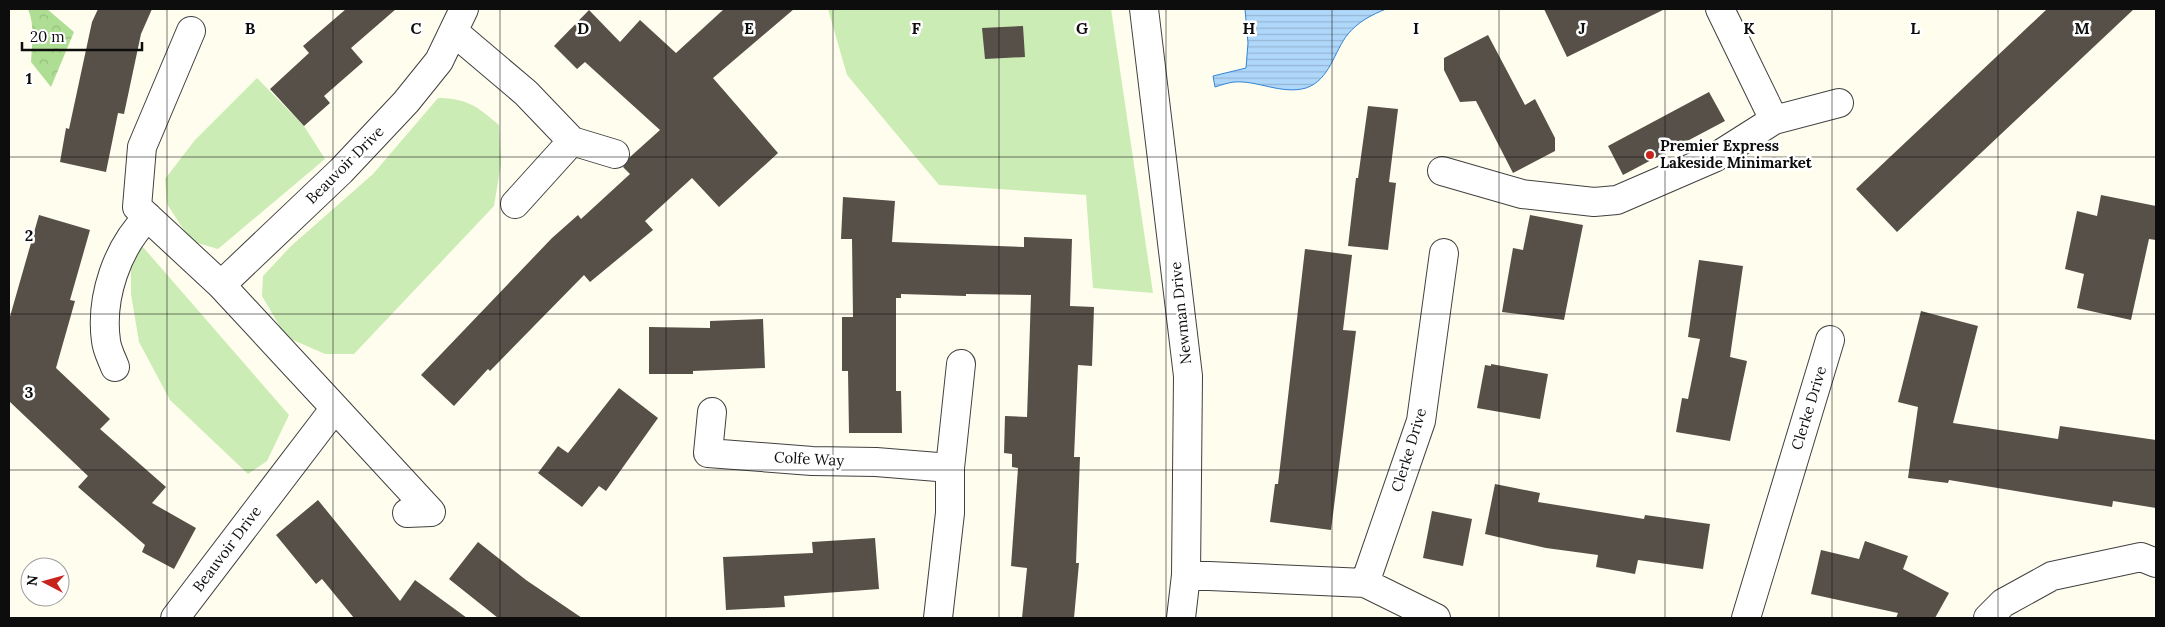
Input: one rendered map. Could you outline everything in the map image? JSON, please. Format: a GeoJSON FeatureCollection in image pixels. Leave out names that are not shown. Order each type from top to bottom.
{"type":"FeatureCollection","features":[{"type":"Feature","properties":{"kind":"street","name":"Newman Drive"},"geometry":{"type":"LineString","coordinates":[[1144,9],[1188,376],[1186,575],[1180,618]]}},
{"type":"Feature","properties":{"kind":"street"},"geometry":{"type":"LineString","coordinates":[[1720,9],[1774,120]]}},
{"type":"Feature","properties":{"kind":"street","name":"Beauvoir Drive"},"geometry":{"type":"LineString","coordinates":[[221,284],[341,171],[406,102],[439,61],[459,20],[572,141],[615,154]]}},
{"type":"Feature","properties":{"kind":"street"},"geometry":{"type":"LineString","coordinates":[[115,367],[106,344],[105,330],[114,274],[127,242],[143,212],[142,147],[191,31]]}},
{"type":"Feature","properties":{"kind":"street"},"geometry":{"type":"LineString","coordinates":[[1442,171],[1522,194],[1604,202],[1633,195],[1714,158],[1774,120],[1839,103]]}},
{"type":"Feature","properties":{"kind":"street"},"geometry":{"type":"LineString","coordinates":[[515,204],[572,141]]}},
{"type":"Feature","properties":{"kind":"street"},"geometry":{"type":"LineString","coordinates":[[143,212],[221,284],[430,512],[407,513]]}},
{"type":"Feature","properties":{"kind":"street","name":"Clerke Drive"},"geometry":{"type":"LineString","coordinates":[[1365,583],[1422,421],[1444,253]]}},
{"type":"Feature","properties":{"kind":"street","name":"Clerke Drive"},"geometry":{"type":"LineString","coordinates":[[1746,618],[1830,340]]}},
{"type":"Feature","properties":{"kind":"street"},"geometry":{"type":"LineString","coordinates":[[938,618],[950,513],[950,468],[961,364]]}},
{"type":"Feature","properties":{"kind":"street","name":"Beauvoir Drive"},"geometry":{"type":"LineString","coordinates":[[176,618],[335,408]]}},
{"type":"Feature","properties":{"kind":"street","name":"Colfe Way"},"geometry":{"type":"LineString","coordinates":[[712,412],[708,453],[812,461],[876,462],[950,468]]}},
{"type":"Feature","properties":{"kind":"street"},"geometry":{"type":"LineString","coordinates":[[1988,618],[2003,604],[2052,576],[2141,556],[2156,563]]}},
{"type":"Feature","properties":{"kind":"street"},"geometry":{"type":"LineString","coordinates":[[1186,575],[1365,583],[1436,618]]}},
{"type":"Feature","properties":{"kind":"green space"},"geometry":{"type":"Polygon","coordinates":[[[28,9],[47,9],[74,32],[51,87],[31,62],[32,28],[28,9]]]}},
{"type":"Feature","properties":{"kind":"green space"},"geometry":{"type":"Polygon","coordinates":[[[828,9],[1111,9],[1153,293],[1093,288],[1086,195],[939,185],[847,75],[828,9]]]}},
{"type":"Feature","properties":{"kind":"green space"},"geometry":{"type":"Polygon","coordinates":[[[257,78],[304,126],[325,159],[218,249],[191,241],[167,204],[165,179],[195,140],[257,78]]]}},
{"type":"Feature","properties":{"kind":"green space"},"geometry":{"type":"Polygon","coordinates":[[[438,98],[448,98],[472,105],[499,125],[501,164],[494,206],[354,354],[325,354],[286,337],[262,296],[263,276],[291,246],[373,174],[438,98]]]}},
{"type":"Feature","properties":{"kind":"green space"},"geometry":{"type":"Polygon","coordinates":[[[136,239],[289,415],[267,461],[248,474],[170,400],[139,342],[131,294],[131,247],[136,239]]]}},
{"type":"Feature","properties":{"kind":"water"},"geometry":{"type":"Polygon","coordinates":[[[1245,9],[1386,9],[1365,19],[1356,26],[1343,41],[1321,79],[1306,88],[1288,90],[1243,82],[1231,82],[1215,87],[1213,76],[1246,68],[1248,43],[1245,9]]]}},
{"type":"Feature","properties":{"kind":"building"},"geometry":{"type":"Polygon","coordinates":[[[98,9],[152,9],[141,34],[124,114],[118,113],[106,172],[60,162],[66,128],[69,129],[92,22],[98,9]]]}},
{"type":"Feature","properties":{"kind":"building"},"geometry":{"type":"Polygon","coordinates":[[[346,9],[396,9],[351,48],[363,62],[324,96],[330,103],[304,126],[270,89],[309,53],[303,46],[346,9]]]}},
{"type":"Feature","properties":{"kind":"building"},"geometry":{"type":"Polygon","coordinates":[[[724,9],[794,9],[713,78],[778,153],[719,207],[692,178],[645,221],[653,230],[590,282],[584,275],[490,371],[488,369],[454,406],[421,375],[552,238],[578,215],[581,219],[630,174],[623,167],[630,157],[660,130],[585,62],[577,69],[554,46],[589,10],[620,42],[640,20],[676,53],[724,9]]]}},
{"type":"Feature","properties":{"kind":"building"},"geometry":{"type":"Polygon","coordinates":[[[1544,9],[1665,9],[1567,57],[1544,9]]]}},
{"type":"Feature","properties":{"kind":"building"},"geometry":{"type":"Polygon","coordinates":[[[2047,9],[2134,9],[1897,232],[1856,189],[2047,9]]]}},
{"type":"Feature","properties":{"kind":"building"},"geometry":{"type":"Polygon","coordinates":[[[1023,26],[1025,57],[985,59],[982,28],[1023,26]]]}},
{"type":"Feature","properties":{"kind":"building"},"geometry":{"type":"Polygon","coordinates":[[[1488,35],[1525,105],[1535,99],[1555,138],[1555,151],[1513,173],[1476,101],[1460,102],[1444,70],[1444,58],[1488,35]]]}},
{"type":"Feature","properties":{"kind":"building"},"geometry":{"type":"Polygon","coordinates":[[[1709,92],[1725,121],[1623,175],[1608,146],[1709,92]]]}},
{"type":"Feature","properties":{"kind":"building"},"geometry":{"type":"Polygon","coordinates":[[[1368,106],[1398,109],[1389,182],[1396,183],[1388,250],[1348,246],[1356,178],[1358,178],[1368,106]]]}},
{"type":"Feature","properties":{"kind":"building"},"geometry":{"type":"Polygon","coordinates":[[[2101,195],[2156,206],[2156,240],[2149,239],[2131,320],[2077,308],[2084,274],[2065,269],[2077,211],[2097,216],[2101,195]]]}},
{"type":"Feature","properties":{"kind":"building"},"geometry":{"type":"Polygon","coordinates":[[[843,197],[895,201],[892,242],[1024,247],[1024,237],[1072,239],[1070,306],[1094,307],[1092,366],[1078,365],[1074,457],[1080,457],[1076,563],[1079,563],[1074,618],[1022,618],[1027,568],[1011,566],[1018,468],[1012,467],[1012,454],[1004,453],[1005,416],[1027,417],[1031,295],[901,294],[901,298],[896,298],[896,391],[901,391],[902,433],[849,433],[848,371],[842,371],[842,317],[853,317],[852,239],[841,239],[843,197]]]}},
{"type":"Feature","properties":{"kind":"building"},"geometry":{"type":"Polygon","coordinates":[[[39,215],[90,230],[70,300],[75,301],[56,368],[110,419],[100,429],[166,487],[152,503],[196,528],[174,569],[142,552],[145,545],[78,487],[88,476],[9,401],[9,320],[39,215]]]}},
{"type":"Feature","properties":{"kind":"building"},"geometry":{"type":"Polygon","coordinates":[[[1530,215],[1583,225],[1564,320],[1502,312],[1513,248],[1523,250],[1530,215]]]}},
{"type":"Feature","properties":{"kind":"building"},"geometry":{"type":"Polygon","coordinates":[[[1305,249],[1352,255],[1343,330],[1356,331],[1331,530],[1270,522],[1275,484],[1278,484],[1305,249]]]}},
{"type":"Feature","properties":{"kind":"building"},"geometry":{"type":"Polygon","coordinates":[[[1699,260],[1743,266],[1730,357],[1747,361],[1730,441],[1676,432],[1682,398],[1688,399],[1700,339],[1688,337],[1699,260]]]}},
{"type":"Feature","properties":{"kind":"building"},"geometry":{"type":"Polygon","coordinates":[[[1921,311],[1978,326],[1953,423],[2058,439],[2060,426],[2156,440],[2156,508],[2113,501],[2112,507],[1949,480],[1948,483],[1908,478],[1918,407],[1898,402],[1921,311]]]}},
{"type":"Feature","properties":{"kind":"building"},"geometry":{"type":"Polygon","coordinates":[[[763,319],[765,368],[693,371],[693,374],[649,374],[649,327],[710,328],[710,321],[763,319]]]}},
{"type":"Feature","properties":{"kind":"building"},"geometry":{"type":"Polygon","coordinates":[[[1491,364],[1548,374],[1540,419],[1477,408],[1485,365],[1491,366],[1491,364]]]}},
{"type":"Feature","properties":{"kind":"building"},"geometry":{"type":"Polygon","coordinates":[[[619,388],[658,418],[606,491],[599,486],[582,507],[538,473],[558,446],[568,453],[619,388]]]}},
{"type":"Feature","properties":{"kind":"building"},"geometry":{"type":"Polygon","coordinates":[[[1495,484],[1540,493],[1538,502],[1644,519],[1645,515],[1710,524],[1703,569],[1638,560],[1635,574],[1596,567],[1598,555],[1546,548],[1485,534],[1495,484]]]}},
{"type":"Feature","properties":{"kind":"building"},"geometry":{"type":"Polygon","coordinates":[[[318,500],[400,601],[415,580],[467,618],[354,618],[322,579],[316,584],[276,535],[318,500]]]}},
{"type":"Feature","properties":{"kind":"building"},"geometry":{"type":"Polygon","coordinates":[[[1432,511],[1472,519],[1463,566],[1423,558],[1432,511]]]}},
{"type":"Feature","properties":{"kind":"building"},"geometry":{"type":"Polygon","coordinates":[[[875,538],[879,589],[784,596],[785,607],[726,610],[723,557],[813,553],[812,542],[875,538]]]}},
{"type":"Feature","properties":{"kind":"building"},"geometry":{"type":"Polygon","coordinates":[[[1865,541],[1908,556],[1903,569],[1949,593],[1935,618],[1896,618],[1898,613],[1811,594],[1821,550],[1859,559],[1865,541]]]}},
{"type":"Feature","properties":{"kind":"building"},"geometry":{"type":"Polygon","coordinates":[[[478,542],[526,580],[582,618],[498,618],[449,579],[478,542]]]}},
{"type":"Feature","properties":{"kind":"place","name":"Premier Express Lakeside Minimarket"},"geometry":{"type":"Point","coordinates":[1650,155]}}]}
